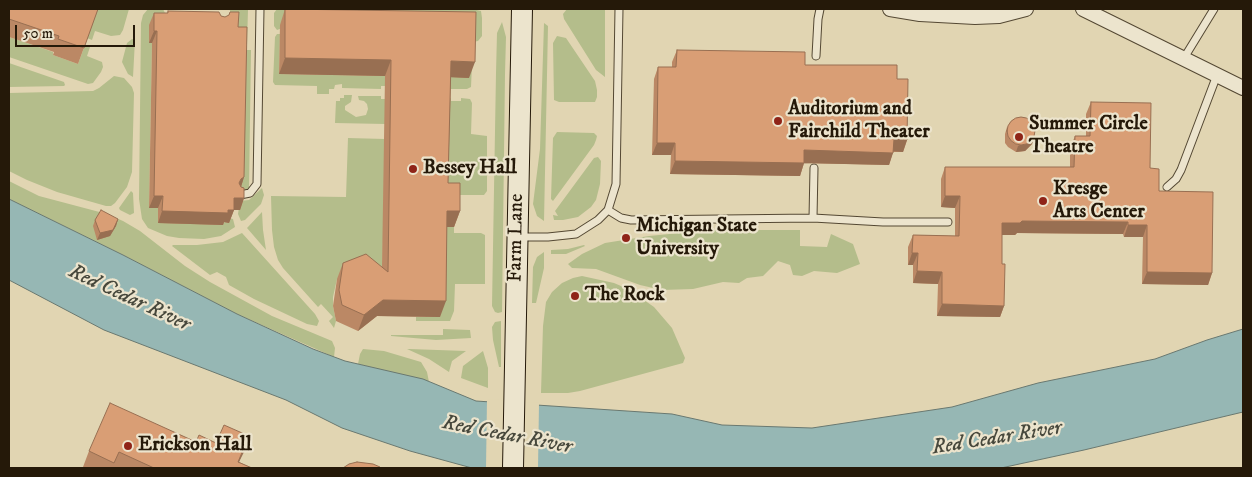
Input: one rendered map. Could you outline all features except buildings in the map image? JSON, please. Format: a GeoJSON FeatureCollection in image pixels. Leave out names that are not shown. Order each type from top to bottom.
{"type":"FeatureCollection","features":[{"type":"Feature","properties":{"kind":"street","name":"Farm Lane"},"geometry":{"type":"LineString","coordinates":[[513,468],[522,9]]}},
{"type":"Feature","properties":{"kind":"street"},"geometry":{"type":"LineString","coordinates":[[890,9],[920,14],[975,17],[999,16],[1026,9]]}},
{"type":"Feature","properties":{"kind":"street"},"geometry":{"type":"LineString","coordinates":[[1084,9],[1243,88]]}},
{"type":"Feature","properties":{"kind":"lane"},"geometry":{"type":"LineString","coordinates":[[240,195],[250,193],[257,184],[260,9]]}},
{"type":"Feature","properties":{"kind":"lane"},"geometry":{"type":"LineString","coordinates":[[517,237],[548,237],[576,234],[598,220],[608,210],[616,184],[619,9]]}},
{"type":"Feature","properties":{"kind":"lane"},"geometry":{"type":"LineString","coordinates":[[816,56],[820,9]]}},
{"type":"Feature","properties":{"kind":"lane"},"geometry":{"type":"LineString","coordinates":[[1184,58],[1214,9]]}},
{"type":"Feature","properties":{"kind":"lane"},"geometry":{"type":"LineString","coordinates":[[1166,186],[1176,179],[1181,170],[1218,75]]}},
{"type":"Feature","properties":{"kind":"lane"},"geometry":{"type":"LineString","coordinates":[[813,218],[814,168]]}},
{"type":"Feature","properties":{"kind":"lane"},"geometry":{"type":"LineString","coordinates":[[608,210],[621,218],[631,220],[813,218],[883,222],[948,222]]}},
{"type":"Feature","properties":{"kind":"green space"},"geometry":{"type":"Polygon","coordinates":[[[78,9],[129,9],[120,35],[111,36],[95,31],[92,40],[87,38],[78,9]]]}},
{"type":"Feature","properties":{"kind":"green space"},"geometry":{"type":"Polygon","coordinates":[[[148,9],[163,9],[165,13],[165,23],[149,43],[152,43],[149,208],[158,208],[158,223],[223,222],[229,218],[233,219],[235,227],[221,236],[204,239],[167,236],[148,228],[142,219],[139,199],[141,23],[143,15],[148,9]]]}},
{"type":"Feature","properties":{"kind":"green space"},"geometry":{"type":"Polygon","coordinates":[[[230,9],[248,10],[247,44],[243,44],[230,24],[230,9]]]}},
{"type":"Feature","properties":{"kind":"green space"},"geometry":{"type":"Polygon","coordinates":[[[277,9],[321,9],[320,14],[277,30],[274,26],[274,13],[277,9]]]}},
{"type":"Feature","properties":{"kind":"green space"},"geometry":{"type":"Polygon","coordinates":[[[472,9],[481,11],[482,36],[478,41],[473,42],[471,87],[467,89],[450,89],[357,10],[472,9]]]}},
{"type":"Feature","properties":{"kind":"green space"},"geometry":{"type":"Polygon","coordinates":[[[567,9],[605,9],[605,77],[596,70],[564,19],[563,14],[567,9]]]}},
{"type":"Feature","properties":{"kind":"green space"},"geometry":{"type":"Polygon","coordinates":[[[502,22],[506,37],[502,312],[498,313],[495,312],[492,306],[497,33],[502,22]]]}},
{"type":"Feature","properties":{"kind":"green space"},"geometry":{"type":"Polygon","coordinates":[[[544,23],[548,26],[544,221],[537,216],[533,204],[540,149],[544,23]]]}},
{"type":"Feature","properties":{"kind":"green space"},"geometry":{"type":"Polygon","coordinates":[[[277,34],[280,34],[279,74],[388,76],[385,86],[381,86],[381,89],[342,88],[342,84],[335,85],[334,89],[329,89],[329,94],[317,94],[317,86],[275,85],[273,82],[275,37],[277,34]]]}},
{"type":"Feature","properties":{"kind":"green space"},"geometry":{"type":"Polygon","coordinates":[[[557,36],[566,38],[595,81],[597,97],[595,102],[559,102],[554,100],[553,43],[557,36]]]}},
{"type":"Feature","properties":{"kind":"green space"},"geometry":{"type":"Polygon","coordinates":[[[9,37],[53,52],[53,55],[78,64],[85,45],[90,47],[87,56],[102,62],[103,67],[93,83],[88,84],[9,57],[9,37]]]}},
{"type":"Feature","properties":{"kind":"green space"},"geometry":{"type":"Polygon","coordinates":[[[132,39],[135,40],[133,77],[128,74],[122,62],[127,43],[132,39]]]}},
{"type":"Feature","properties":{"kind":"green space"},"geometry":{"type":"Polygon","coordinates":[[[243,50],[251,50],[249,189],[247,192],[240,193],[243,50]]]}},
{"type":"Feature","properties":{"kind":"green space"},"geometry":{"type":"Polygon","coordinates":[[[9,63],[64,82],[65,85],[9,87],[9,63]]]}},
{"type":"Feature","properties":{"kind":"green space"},"geometry":{"type":"Polygon","coordinates":[[[114,76],[124,78],[132,87],[134,93],[132,172],[127,187],[115,203],[111,206],[106,206],[57,192],[9,171],[9,93],[93,91],[114,76]]]}},
{"type":"Feature","properties":{"kind":"green space"},"geometry":{"type":"Polygon","coordinates":[[[344,95],[352,95],[351,102],[345,106],[345,110],[356,117],[366,115],[368,109],[367,104],[359,100],[358,96],[381,96],[381,99],[385,99],[385,124],[335,123],[336,101],[344,98],[344,95]]]}},
{"type":"Feature","properties":{"kind":"green space"},"geometry":{"type":"Polygon","coordinates":[[[451,98],[451,101],[461,101],[461,98],[470,99],[472,103],[471,134],[487,136],[487,191],[484,195],[454,195],[442,199],[448,100],[451,98]]]}},
{"type":"Feature","properties":{"kind":"green space"},"geometry":{"type":"Polygon","coordinates":[[[557,132],[594,133],[597,136],[594,145],[553,201],[551,199],[553,138],[557,132]]]}},
{"type":"Feature","properties":{"kind":"green space"},"geometry":{"type":"Polygon","coordinates":[[[348,138],[385,139],[382,288],[337,279],[333,297],[336,321],[334,328],[329,321],[333,317],[321,304],[318,307],[278,260],[272,230],[271,196],[346,197],[348,138]]]}},
{"type":"Feature","properties":{"kind":"green space"},"geometry":{"type":"Polygon","coordinates":[[[598,157],[601,161],[600,184],[596,200],[591,207],[578,217],[554,220],[553,215],[558,216],[555,211],[594,158],[598,157]]]}},
{"type":"Feature","properties":{"kind":"green space"},"geometry":{"type":"Polygon","coordinates":[[[9,181],[39,196],[107,214],[123,221],[140,231],[185,266],[210,282],[272,316],[332,341],[335,348],[334,357],[237,314],[9,199],[9,181]]]}},
{"type":"Feature","properties":{"kind":"green space"},"geometry":{"type":"Polygon","coordinates":[[[262,188],[264,195],[261,204],[245,220],[241,221],[238,214],[240,201],[249,200],[262,188]]]}},
{"type":"Feature","properties":{"kind":"green space"},"geometry":{"type":"Polygon","coordinates":[[[131,191],[133,193],[134,213],[130,215],[119,208],[131,191]]]}},
{"type":"Feature","properties":{"kind":"green space"},"geometry":{"type":"Polygon","coordinates":[[[262,212],[263,230],[266,250],[247,228],[262,212]]]}},
{"type":"Feature","properties":{"kind":"green space"},"geometry":{"type":"Polygon","coordinates":[[[441,227],[454,227],[454,233],[481,233],[485,235],[485,284],[455,284],[454,311],[450,321],[416,321],[416,317],[440,317],[441,227]]]}},
{"type":"Feature","properties":{"kind":"green space"},"geometry":{"type":"Polygon","coordinates":[[[710,230],[800,230],[800,246],[827,247],[831,234],[853,244],[860,264],[837,273],[814,271],[802,276],[793,275],[790,265],[778,261],[763,276],[747,278],[739,283],[723,282],[693,289],[662,290],[640,285],[596,269],[572,268],[568,264],[582,254],[605,243],[649,236],[710,230]]]}},
{"type":"Feature","properties":{"kind":"green space"},"geometry":{"type":"Polygon","coordinates":[[[242,233],[315,314],[319,321],[317,326],[307,324],[254,299],[229,285],[226,277],[217,272],[210,275],[172,246],[223,242],[242,233]]]}},
{"type":"Feature","properties":{"kind":"green space"},"geometry":{"type":"Polygon","coordinates":[[[584,245],[566,254],[551,254],[551,250],[568,249],[584,245]]]}},
{"type":"Feature","properties":{"kind":"green space"},"geometry":{"type":"Polygon","coordinates":[[[544,252],[544,268],[536,303],[532,303],[533,267],[537,257],[544,252]]]}},
{"type":"Feature","properties":{"kind":"green space"},"geometry":{"type":"Polygon","coordinates":[[[582,276],[614,283],[628,289],[654,307],[672,328],[685,358],[683,363],[580,391],[541,393],[543,326],[546,302],[552,292],[562,283],[582,276]]]}},
{"type":"Feature","properties":{"kind":"green space"},"geometry":{"type":"Polygon","coordinates":[[[501,321],[501,367],[499,367],[492,327],[495,322],[501,321]]]}},
{"type":"Feature","properties":{"kind":"green space"},"geometry":{"type":"Polygon","coordinates":[[[443,329],[470,330],[471,338],[436,340],[391,336],[443,335],[443,329]]]}},
{"type":"Feature","properties":{"kind":"green space"},"geometry":{"type":"Polygon","coordinates":[[[363,349],[384,351],[421,362],[427,372],[429,382],[358,364],[363,349]]]}},
{"type":"Feature","properties":{"kind":"green space"},"geometry":{"type":"Polygon","coordinates":[[[407,349],[466,351],[452,361],[449,372],[429,359],[407,349]]]}},
{"type":"Feature","properties":{"kind":"green space"},"geometry":{"type":"Polygon","coordinates":[[[483,351],[488,368],[488,388],[461,378],[463,366],[483,351]]]}},
{"type":"Feature","properties":{"kind":"water","name":"Red Cedar River"},"geometry":{"type":"Polygon","coordinates":[[[9,199],[237,314],[313,349],[345,361],[423,379],[476,401],[672,414],[722,425],[812,428],[952,407],[1038,383],[1155,359],[1243,329],[1243,412],[1001,468],[472,468],[410,451],[342,428],[286,400],[104,330],[9,280],[9,199]]]}},
{"type":"Feature","properties":{"kind":"pier"},"geometry":{"type":"Polygon","coordinates":[[[487,399],[539,403],[538,468],[486,468],[487,399]]]}},
{"type":"Feature","properties":{"kind":"place","name":"Auditorium and Fairchild Theater"},"geometry":{"type":"Point","coordinates":[778,121]}},
{"type":"Feature","properties":{"kind":"place","name":"Summer Circle Theatre"},"geometry":{"type":"Point","coordinates":[1019,137]}},
{"type":"Feature","properties":{"kind":"place","name":"Bessey Hall"},"geometry":{"type":"Point","coordinates":[413,169]}},
{"type":"Feature","properties":{"kind":"place","name":"Kresge Arts Center"},"geometry":{"type":"Point","coordinates":[1043,201]}},
{"type":"Feature","properties":{"kind":"place","name":"Michigan State University"},"geometry":{"type":"Point","coordinates":[626,238]}},
{"type":"Feature","properties":{"kind":"place","name":"The Rock"},"geometry":{"type":"Point","coordinates":[575,296]}},
{"type":"Feature","properties":{"kind":"place","name":"Erickson Hall"},"geometry":{"type":"Point","coordinates":[128,446]}}]}
